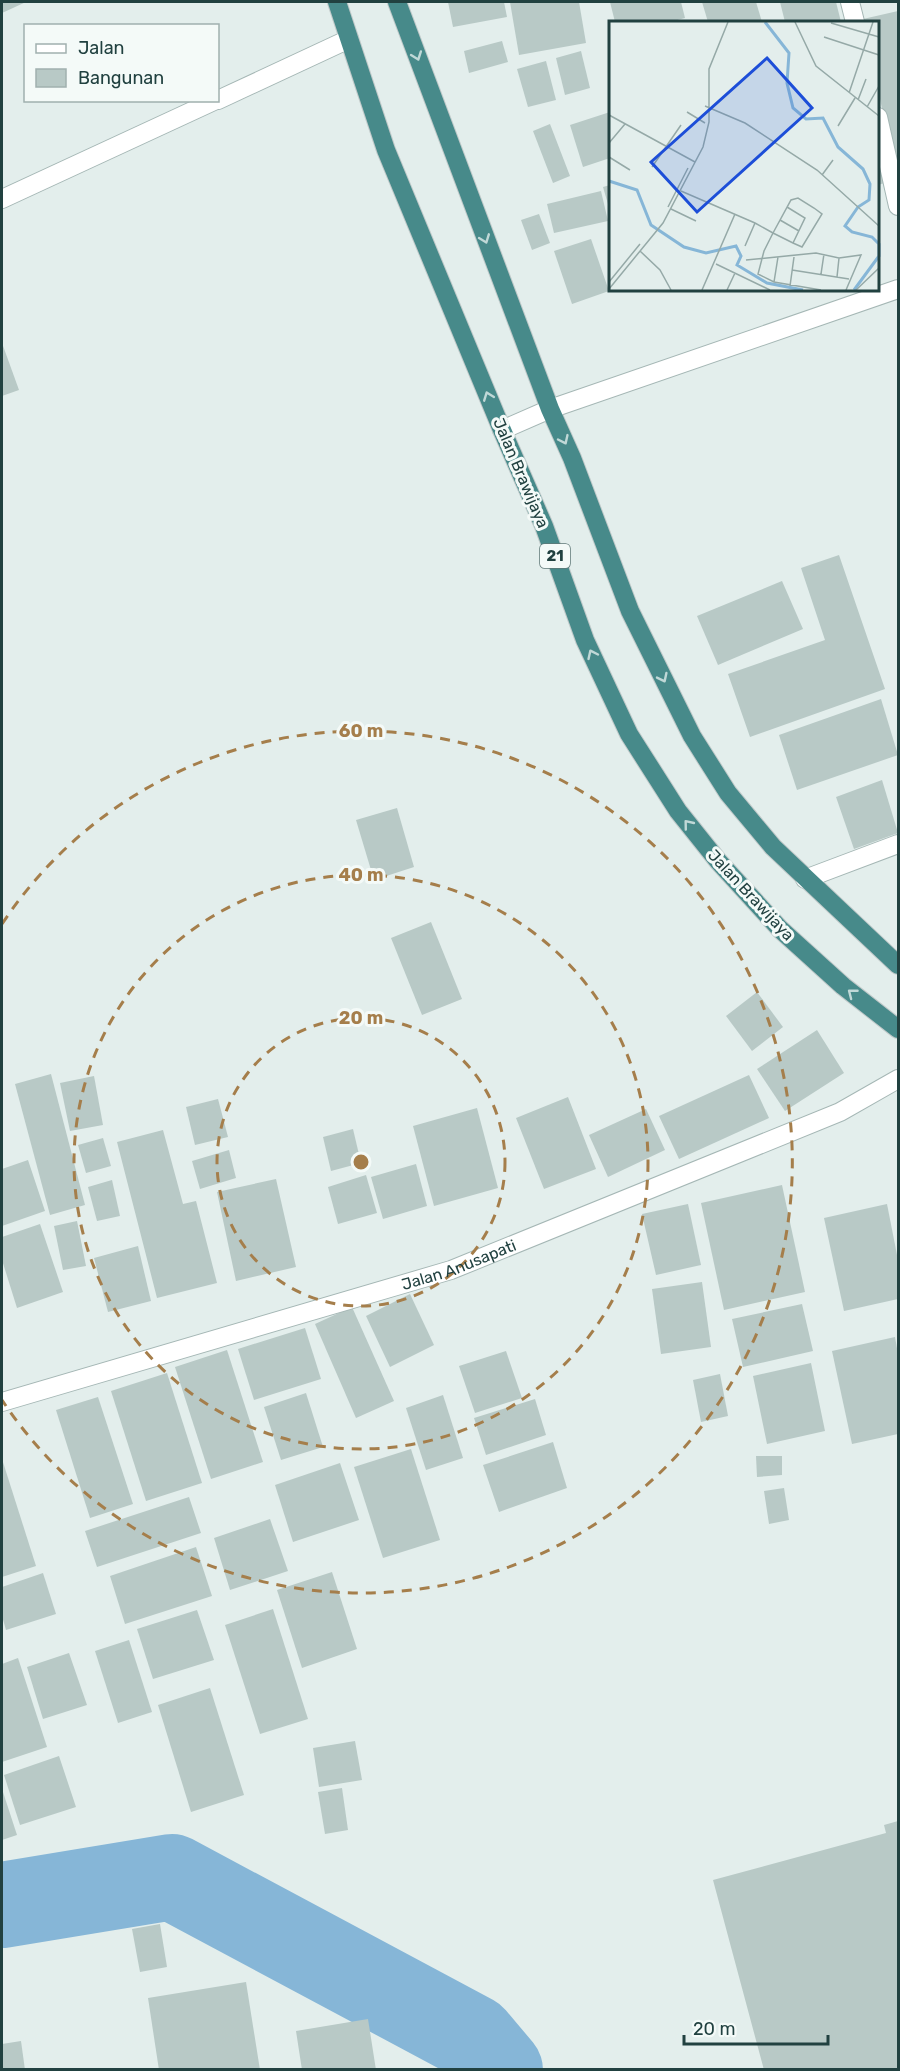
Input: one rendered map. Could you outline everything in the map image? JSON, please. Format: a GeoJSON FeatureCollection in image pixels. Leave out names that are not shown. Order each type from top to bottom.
{"type":"FeatureCollection","features":[{"type":"Feature","properties":{"kind":"highway","name":"Jalan Brawijaya"},"geometry":{"type":"LineString","coordinates":[[337,2],[386,150],[544,526],[585,640],[629,734],[678,812],[718,861],[780,929],[843,986],[898,1029]]}},
{"type":"Feature","properties":{"kind":"highway"},"geometry":{"type":"LineString","coordinates":[[398,2],[550,409],[572,458],[630,611],[692,736],[729,793],[805,879],[898,965]]}},
{"type":"Feature","properties":{"kind":"street"},"geometry":{"type":"LineString","coordinates":[[850,2],[855,21]]}},
{"type":"Feature","properties":{"kind":"street"},"geometry":{"type":"LineString","coordinates":[[219,99],[349,39]]}},
{"type":"Feature","properties":{"kind":"street"},"geometry":{"type":"LineString","coordinates":[[2,199],[213,102]]}},
{"type":"Feature","properties":{"kind":"street"},"geometry":{"type":"LineString","coordinates":[[879,121],[898,206]]}},
{"type":"Feature","properties":{"kind":"street"},"geometry":{"type":"LineString","coordinates":[[502,430],[550,409],[898,289]]}},
{"type":"Feature","properties":{"kind":"street"},"geometry":{"type":"LineString","coordinates":[[805,879],[898,844]]}},
{"type":"Feature","properties":{"kind":"street","name":"Jalan Anusapati"},"geometry":{"type":"LineString","coordinates":[[2,1402],[451,1270],[840,1112],[898,1079]]}},
{"type":"Feature","properties":{"kind":"building"},"geometry":{"type":"Polygon","coordinates":[[[2,2],[26,2],[2,13],[2,2]]]}},
{"type":"Feature","properties":{"kind":"building"},"geometry":{"type":"Polygon","coordinates":[[[448,2],[504,2],[507,17],[453,27],[448,2]]]}},
{"type":"Feature","properties":{"kind":"building"},"geometry":{"type":"Polygon","coordinates":[[[510,2],[579,2],[586,43],[519,55],[510,2]]]}},
{"type":"Feature","properties":{"kind":"building"},"geometry":{"type":"Polygon","coordinates":[[[610,2],[681,2],[685,18],[674,21],[615,21],[610,2]]]}},
{"type":"Feature","properties":{"kind":"building"},"geometry":{"type":"Polygon","coordinates":[[[702,2],[756,2],[762,21],[708,21],[702,2]]]}},
{"type":"Feature","properties":{"kind":"building"},"geometry":{"type":"Polygon","coordinates":[[[780,2],[836,2],[841,21],[785,21],[780,2]]]}},
{"type":"Feature","properties":{"kind":"building"},"geometry":{"type":"Polygon","coordinates":[[[898,11],[898,162],[893,163],[879,94],[879,21],[864,21],[863,19],[898,11]]]}},
{"type":"Feature","properties":{"kind":"building"},"geometry":{"type":"Polygon","coordinates":[[[502,41],[508,62],[469,73],[464,51],[502,41]]]}},
{"type":"Feature","properties":{"kind":"building"},"geometry":{"type":"Polygon","coordinates":[[[581,51],[590,88],[565,95],[556,58],[581,51]]]}},
{"type":"Feature","properties":{"kind":"building"},"geometry":{"type":"Polygon","coordinates":[[[546,61],[556,100],[528,107],[517,69],[546,61]]]}},
{"type":"Feature","properties":{"kind":"building"},"geometry":{"type":"Polygon","coordinates":[[[609,112],[609,158],[583,167],[570,125],[609,112]]]}},
{"type":"Feature","properties":{"kind":"building"},"geometry":{"type":"Polygon","coordinates":[[[550,124],[570,176],[553,183],[533,131],[550,124]]]}},
{"type":"Feature","properties":{"kind":"building"},"geometry":{"type":"Polygon","coordinates":[[[879,155],[888,182],[879,185],[879,155]]]}},
{"type":"Feature","properties":{"kind":"building"},"geometry":{"type":"Polygon","coordinates":[[[609,185],[609,208],[603,187],[609,185]]]}},
{"type":"Feature","properties":{"kind":"building"},"geometry":{"type":"Polygon","coordinates":[[[601,191],[608,221],[554,233],[547,204],[601,191]]]}},
{"type":"Feature","properties":{"kind":"building"},"geometry":{"type":"Polygon","coordinates":[[[539,214],[550,243],[532,250],[521,220],[539,214]]]}},
{"type":"Feature","properties":{"kind":"building"},"geometry":{"type":"Polygon","coordinates":[[[591,239],[609,291],[572,304],[554,251],[591,239]]]}},
{"type":"Feature","properties":{"kind":"building"},"geometry":{"type":"Polygon","coordinates":[[[2,343],[19,390],[2,396],[2,343]]]}},
{"type":"Feature","properties":{"kind":"building"},"geometry":{"type":"Polygon","coordinates":[[[839,555],[885,689],[750,737],[728,674],[825,640],[801,568],[839,555]]]}},
{"type":"Feature","properties":{"kind":"building"},"geometry":{"type":"Polygon","coordinates":[[[782,581],[803,629],[718,665],[697,616],[782,581]]]}},
{"type":"Feature","properties":{"kind":"building"},"geometry":{"type":"Polygon","coordinates":[[[881,699],[898,755],[797,790],[779,735],[881,699]]]}},
{"type":"Feature","properties":{"kind":"building"},"geometry":{"type":"Polygon","coordinates":[[[882,780],[898,833],[854,849],[836,797],[882,780]]]}},
{"type":"Feature","properties":{"kind":"building"},"geometry":{"type":"Polygon","coordinates":[[[397,808],[414,867],[374,880],[356,820],[397,808]]]}},
{"type":"Feature","properties":{"kind":"building"},"geometry":{"type":"Polygon","coordinates":[[[431,922],[462,999],[422,1015],[391,938],[431,922]]]}},
{"type":"Feature","properties":{"kind":"building"},"geometry":{"type":"Polygon","coordinates":[[[757,992],[783,1027],[752,1051],[726,1016],[757,992]]]}},
{"type":"Feature","properties":{"kind":"building"},"geometry":{"type":"Polygon","coordinates":[[[817,1030],[844,1073],[785,1111],[757,1069],[817,1030]]]}},
{"type":"Feature","properties":{"kind":"building"},"geometry":{"type":"Polygon","coordinates":[[[51,1074],[85,1205],[50,1215],[15,1084],[51,1074]]]}},
{"type":"Feature","properties":{"kind":"building"},"geometry":{"type":"Polygon","coordinates":[[[749,1075],[769,1118],[679,1159],[659,1116],[749,1075]]]}},
{"type":"Feature","properties":{"kind":"building"},"geometry":{"type":"Polygon","coordinates":[[[94,1076],[103,1125],[70,1131],[60,1083],[94,1076]]]}},
{"type":"Feature","properties":{"kind":"building"},"geometry":{"type":"Polygon","coordinates":[[[568,1097],[596,1169],[544,1189],[516,1118],[568,1097]]]}},
{"type":"Feature","properties":{"kind":"building"},"geometry":{"type":"Polygon","coordinates":[[[218,1099],[228,1137],[195,1145],[186,1107],[218,1099]]]}},
{"type":"Feature","properties":{"kind":"building"},"geometry":{"type":"Polygon","coordinates":[[[477,1108],[498,1188],[434,1206],[413,1126],[477,1108]]]}},
{"type":"Feature","properties":{"kind":"building"},"geometry":{"type":"Polygon","coordinates":[[[646,1109],[665,1150],[608,1177],[589,1135],[646,1109]]]}},
{"type":"Feature","properties":{"kind":"building"},"geometry":{"type":"Polygon","coordinates":[[[353,1129],[361,1163],[331,1171],[323,1137],[353,1129]]]}},
{"type":"Feature","properties":{"kind":"building"},"geometry":{"type":"Polygon","coordinates":[[[163,1130],[183,1204],[196,1201],[217,1283],[157,1298],[117,1142],[163,1130]]]}},
{"type":"Feature","properties":{"kind":"building"},"geometry":{"type":"Polygon","coordinates":[[[103,1138],[111,1166],[86,1173],[78,1145],[103,1138]]]}},
{"type":"Feature","properties":{"kind":"building"},"geometry":{"type":"Polygon","coordinates":[[[229,1150],[236,1178],[200,1189],[192,1161],[229,1150]]]}},
{"type":"Feature","properties":{"kind":"building"},"geometry":{"type":"Polygon","coordinates":[[[28,1160],[45,1211],[2,1226],[2,1169],[28,1160]]]}},
{"type":"Feature","properties":{"kind":"building"},"geometry":{"type":"Polygon","coordinates":[[[416,1164],[427,1206],[383,1219],[371,1177],[416,1164]]]}},
{"type":"Feature","properties":{"kind":"building"},"geometry":{"type":"Polygon","coordinates":[[[366,1175],[377,1213],[338,1224],[328,1187],[366,1175]]]}},
{"type":"Feature","properties":{"kind":"building"},"geometry":{"type":"Polygon","coordinates":[[[276,1179],[296,1267],[236,1281],[217,1192],[276,1179]]]}},
{"type":"Feature","properties":{"kind":"building"},"geometry":{"type":"Polygon","coordinates":[[[112,1180],[120,1216],[97,1221],[88,1187],[112,1180]]]}},
{"type":"Feature","properties":{"kind":"building"},"geometry":{"type":"Polygon","coordinates":[[[782,1185],[805,1292],[724,1310],[701,1203],[782,1185]]]}},
{"type":"Feature","properties":{"kind":"building"},"geometry":{"type":"Polygon","coordinates":[[[688,1204],[701,1265],[656,1275],[642,1214],[688,1204]]]}},
{"type":"Feature","properties":{"kind":"building"},"geometry":{"type":"Polygon","coordinates":[[[887,1204],[898,1260],[898,1299],[844,1311],[824,1218],[887,1204]]]}},
{"type":"Feature","properties":{"kind":"building"},"geometry":{"type":"Polygon","coordinates":[[[77,1221],[86,1266],[63,1270],[54,1226],[77,1221]]]}},
{"type":"Feature","properties":{"kind":"building"},"geometry":{"type":"Polygon","coordinates":[[[40,1224],[63,1292],[17,1308],[2,1260],[2,1237],[40,1224]]]}},
{"type":"Feature","properties":{"kind":"building"},"geometry":{"type":"Polygon","coordinates":[[[138,1246],[151,1301],[108,1312],[94,1258],[138,1246]]]}},
{"type":"Feature","properties":{"kind":"building"},"geometry":{"type":"Polygon","coordinates":[[[702,1282],[711,1347],[661,1354],[652,1289],[702,1282]]]}},
{"type":"Feature","properties":{"kind":"building"},"geometry":{"type":"Polygon","coordinates":[[[410,1294],[434,1345],[390,1367],[366,1316],[410,1294]]]}},
{"type":"Feature","properties":{"kind":"building"},"geometry":{"type":"Polygon","coordinates":[[[802,1304],[813,1351],[743,1367],[732,1319],[802,1304]]]}},
{"type":"Feature","properties":{"kind":"building"},"geometry":{"type":"Polygon","coordinates":[[[352,1307],[394,1401],[356,1418],[315,1324],[352,1307]]]}},
{"type":"Feature","properties":{"kind":"building"},"geometry":{"type":"Polygon","coordinates":[[[305,1328],[321,1379],[254,1400],[238,1349],[305,1328]]]}},
{"type":"Feature","properties":{"kind":"building"},"geometry":{"type":"Polygon","coordinates":[[[895,1337],[898,1354],[898,1434],[852,1444],[832,1351],[895,1337]]]}},
{"type":"Feature","properties":{"kind":"building"},"geometry":{"type":"Polygon","coordinates":[[[227,1350],[263,1462],[211,1479],[175,1367],[227,1350]]]}},
{"type":"Feature","properties":{"kind":"building"},"geometry":{"type":"Polygon","coordinates":[[[506,1351],[522,1398],[475,1413],[459,1366],[506,1351]]]}},
{"type":"Feature","properties":{"kind":"building"},"geometry":{"type":"Polygon","coordinates":[[[811,1363],[825,1431],[767,1444],[753,1376],[811,1363]]]}},
{"type":"Feature","properties":{"kind":"building"},"geometry":{"type":"Polygon","coordinates":[[[167,1373],[202,1483],[146,1501],[111,1391],[167,1373]]]}},
{"type":"Feature","properties":{"kind":"building"},"geometry":{"type":"Polygon","coordinates":[[[720,1374],[728,1416],[701,1422],[693,1380],[720,1374]]]}},
{"type":"Feature","properties":{"kind":"building"},"geometry":{"type":"Polygon","coordinates":[[[306,1393],[323,1447],[281,1460],[264,1407],[306,1393]]]}},
{"type":"Feature","properties":{"kind":"building"},"geometry":{"type":"Polygon","coordinates":[[[443,1395],[463,1458],[426,1470],[406,1408],[443,1395]]]}},
{"type":"Feature","properties":{"kind":"building"},"geometry":{"type":"Polygon","coordinates":[[[98,1397],[133,1504],[90,1518],[56,1410],[98,1397]]]}},
{"type":"Feature","properties":{"kind":"building"},"geometry":{"type":"Polygon","coordinates":[[[535,1399],[546,1435],[486,1455],[474,1418],[535,1399]]]}},
{"type":"Feature","properties":{"kind":"building"},"geometry":{"type":"Polygon","coordinates":[[[553,1442],[567,1488],[499,1512],[483,1465],[553,1442]]]}},
{"type":"Feature","properties":{"kind":"building"},"geometry":{"type":"Polygon","coordinates":[[[411,1449],[440,1540],[383,1558],[354,1467],[411,1449]]]}},
{"type":"Feature","properties":{"kind":"building"},"geometry":{"type":"Polygon","coordinates":[[[756,1456],[782,1456],[782,1475],[757,1477],[756,1456]]]}},
{"type":"Feature","properties":{"kind":"building"},"geometry":{"type":"Polygon","coordinates":[[[2,1459],[36,1566],[2,1577],[2,1459]]]}},
{"type":"Feature","properties":{"kind":"building"},"geometry":{"type":"Polygon","coordinates":[[[340,1463],[359,1520],[293,1542],[275,1485],[340,1463]]]}},
{"type":"Feature","properties":{"kind":"building"},"geometry":{"type":"Polygon","coordinates":[[[784,1488],[789,1520],[769,1524],[764,1491],[784,1488]]]}},
{"type":"Feature","properties":{"kind":"building"},"geometry":{"type":"Polygon","coordinates":[[[189,1497],[201,1533],[97,1567],[85,1531],[189,1497]]]}},
{"type":"Feature","properties":{"kind":"building"},"geometry":{"type":"Polygon","coordinates":[[[270,1519],[288,1571],[230,1590],[214,1538],[270,1519]]]}},
{"type":"Feature","properties":{"kind":"building"},"geometry":{"type":"Polygon","coordinates":[[[196,1547],[212,1596],[125,1624],[110,1576],[196,1547]]]}},
{"type":"Feature","properties":{"kind":"building"},"geometry":{"type":"Polygon","coordinates":[[[332,1572],[357,1649],[302,1668],[277,1590],[332,1572]]]}},
{"type":"Feature","properties":{"kind":"building"},"geometry":{"type":"Polygon","coordinates":[[[43,1573],[56,1614],[6,1630],[2,1616],[2,1587],[43,1573]]]}},
{"type":"Feature","properties":{"kind":"building"},"geometry":{"type":"Polygon","coordinates":[[[273,1609],[308,1719],[260,1734],[225,1625],[273,1609]]]}},
{"type":"Feature","properties":{"kind":"building"},"geometry":{"type":"Polygon","coordinates":[[[197,1610],[214,1660],[153,1679],[137,1629],[197,1610]]]}},
{"type":"Feature","properties":{"kind":"building"},"geometry":{"type":"Polygon","coordinates":[[[129,1640],[152,1712],[118,1723],[95,1651],[129,1640]]]}},
{"type":"Feature","properties":{"kind":"building"},"geometry":{"type":"Polygon","coordinates":[[[69,1653],[87,1705],[43,1719],[27,1667],[69,1653]]]}},
{"type":"Feature","properties":{"kind":"building"},"geometry":{"type":"Polygon","coordinates":[[[18,1658],[47,1747],[2,1762],[2,1664],[18,1658]]]}},
{"type":"Feature","properties":{"kind":"building"},"geometry":{"type":"Polygon","coordinates":[[[210,1688],[244,1795],[191,1812],[158,1705],[210,1688]]]}},
{"type":"Feature","properties":{"kind":"building"},"geometry":{"type":"Polygon","coordinates":[[[355,1741],[362,1780],[319,1787],[313,1748],[355,1741]]]}},
{"type":"Feature","properties":{"kind":"building"},"geometry":{"type":"Polygon","coordinates":[[[59,1756],[76,1807],[20,1825],[4,1775],[59,1756]]]}},
{"type":"Feature","properties":{"kind":"building"},"geometry":{"type":"Polygon","coordinates":[[[342,1788],[348,1830],[325,1834],[318,1792],[342,1788]]]}},
{"type":"Feature","properties":{"kind":"building"},"geometry":{"type":"Polygon","coordinates":[[[2,1789],[17,1835],[2,1840],[2,1789]]]}},
{"type":"Feature","properties":{"kind":"building"},"geometry":{"type":"Polygon","coordinates":[[[898,1821],[898,2070],[764,2070],[713,1880],[886,1833],[884,1825],[898,1821]]]}},
{"type":"Feature","properties":{"kind":"building"},"geometry":{"type":"Polygon","coordinates":[[[160,1924],[167,1967],[140,1972],[132,1929],[160,1924]]]}},
{"type":"Feature","properties":{"kind":"building"},"geometry":{"type":"Polygon","coordinates":[[[246,1982],[260,2070],[159,2070],[148,1998],[246,1982]]]}},
{"type":"Feature","properties":{"kind":"building"},"geometry":{"type":"Polygon","coordinates":[[[368,2019],[376,2070],[302,2070],[296,2031],[368,2019]]]}},
{"type":"Feature","properties":{"kind":"building"},"geometry":{"type":"Polygon","coordinates":[[[21,2041],[25,2070],[2,2070],[2,2044],[21,2041]]]}},
{"type":"Feature","properties":{"kind":"waterway"},"geometry":{"type":"LineString","coordinates":[[2,1905],[172,1877],[473,2038],[500,2070]]}}]}
